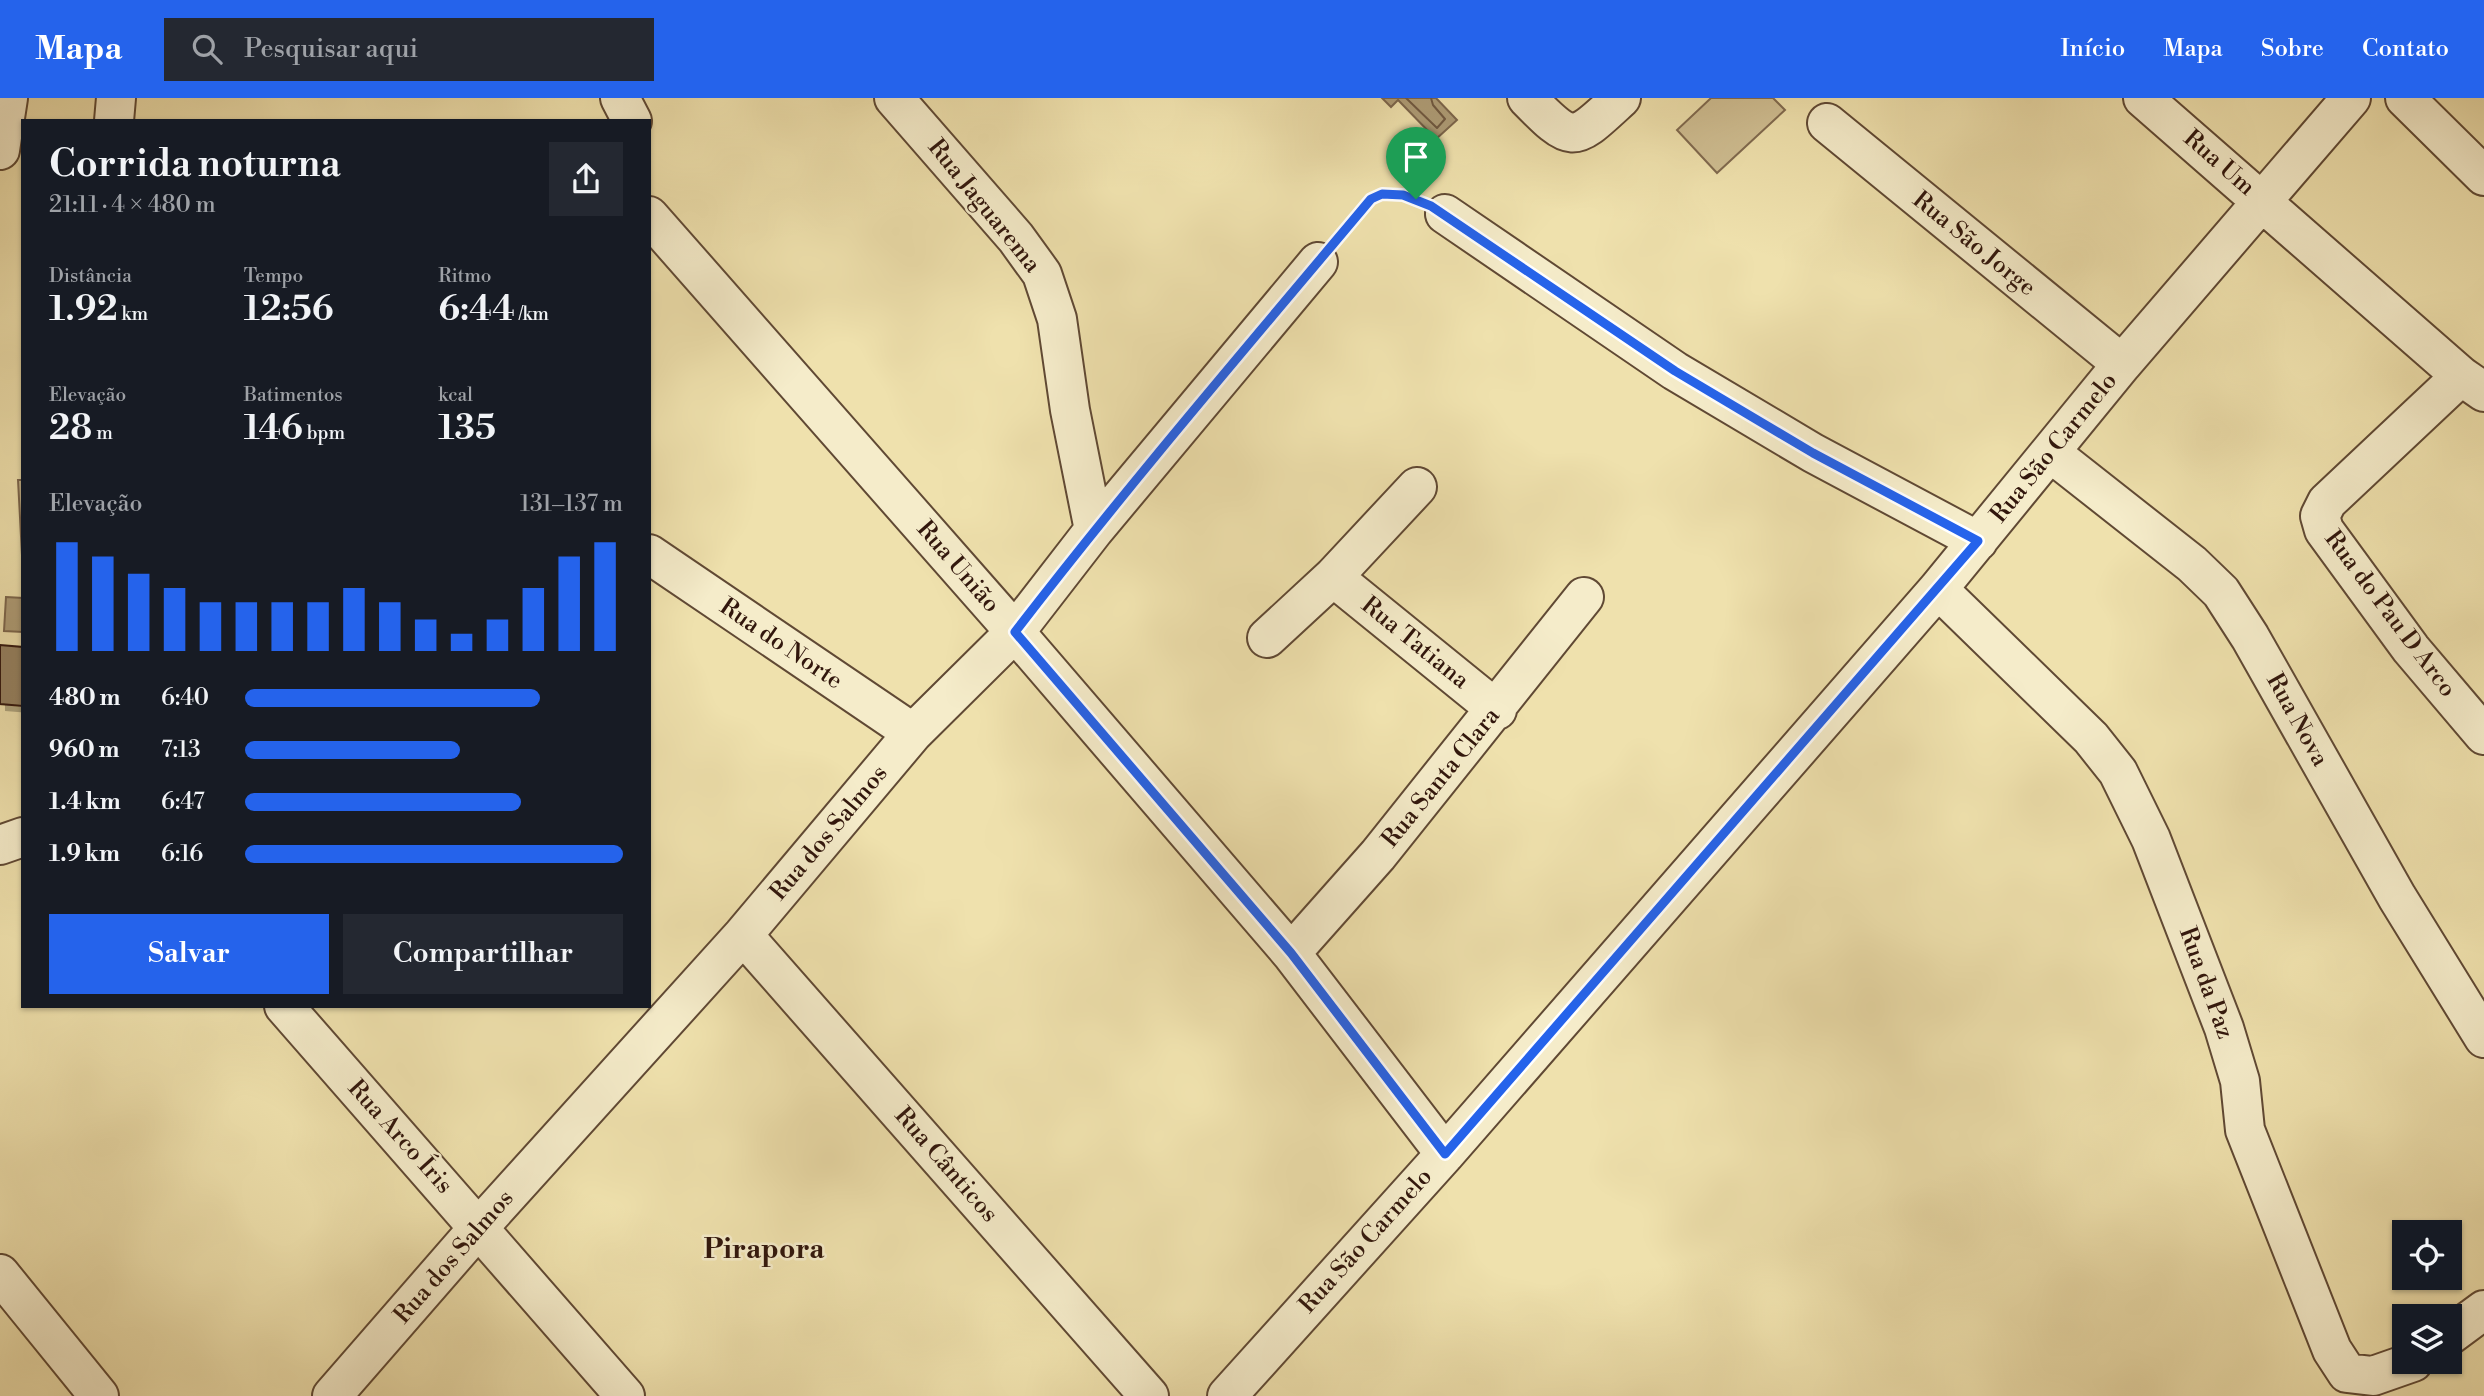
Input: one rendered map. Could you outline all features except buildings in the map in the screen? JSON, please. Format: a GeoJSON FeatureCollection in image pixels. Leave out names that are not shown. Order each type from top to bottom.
{"type":"FeatureCollection","features":[{"type":"Feature","properties":{"kind":"street"},"geometry":{"type":"LineString","coordinates":[[0,150],[8,98]]}},
{"type":"Feature","properties":{"kind":"street"},"geometry":{"type":"LineString","coordinates":[[114,119],[116,98]]}},
{"type":"Feature","properties":{"kind":"street"},"geometry":{"type":"LineString","coordinates":[[620,98],[631,119]]}},
{"type":"Feature","properties":{"kind":"street","name":"Rua Jaguarema"},"geometry":{"type":"LineString","coordinates":[[894,98],[1016,238],[1042,275],[1057,319],[1070,410],[1094,530]]}},
{"type":"Feature","properties":{"kind":"street"},"geometry":{"type":"LineString","coordinates":[[1527,98],[1559,130],[1574,133],[1587,130],[1621,98]]}},
{"type":"Feature","properties":{"kind":"street","name":"Rua Um"},"geometry":{"type":"LineString","coordinates":[[2143,98],[2472,384]]}},
{"type":"Feature","properties":{"kind":"street","name":"Rua São Carmelo"},"geometry":{"type":"LineString","coordinates":[[1227,1396],[1445,1154],[1938,589],[2122,364],[2351,98]]}},
{"type":"Feature","properties":{"kind":"street"},"geometry":{"type":"LineString","coordinates":[[2405,98],[2484,176]]}},
{"type":"Feature","properties":{"kind":"street","name":"Rua São Jorge"},"geometry":{"type":"LineString","coordinates":[[1827,123],[2122,364]]}},
{"type":"Feature","properties":{"kind":"street"},"geometry":{"type":"LineString","coordinates":[[1445,214],[1675,371],[1813,453],[1978,541]]}},
{"type":"Feature","properties":{"kind":"street","name":"Rua União"},"geometry":{"type":"LineString","coordinates":[[651,218],[1015,632],[1291,953],[1445,1154]]}},
{"type":"Feature","properties":{"kind":"street","name":"Rua dos Salmos"},"geometry":{"type":"LineString","coordinates":[[332,1396],[480,1226],[743,935],[914,733],[1015,632],[1094,530],[1318,262]]}},
{"type":"Feature","properties":{"kind":"street","name":"Rua do Pau D Arco"},"geometry":{"type":"LineString","coordinates":[[2472,384],[2327,502],[2320,516],[2324,530],[2411,649],[2484,735]]}},
{"type":"Feature","properties":{"kind":"street","name":"Rua Nova"},"geometry":{"type":"LineString","coordinates":[[2051,453],[2192,564],[2221,592],[2250,637],[2398,897],[2484,1038]]}},
{"type":"Feature","properties":{"kind":"street"},"geometry":{"type":"LineString","coordinates":[[1267,638],[1333,577],[1417,487]]}},
{"type":"Feature","properties":{"kind":"street","name":"Rua do Norte"},"geometry":{"type":"LineString","coordinates":[[651,555],[914,733]]}},
{"type":"Feature","properties":{"kind":"street","name":"Rua Tatiana"},"geometry":{"type":"LineString","coordinates":[[1333,577],[1497,710]]}},
{"type":"Feature","properties":{"kind":"street","name":"Rua da Paz"},"geometry":{"type":"LineString","coordinates":[[1938,589],[2091,738],[2118,772],[2151,839],[2224,1028],[2240,1081],[2245,1130],[2332,1350],[2347,1373],[2373,1376],[2392,1369]]}},
{"type":"Feature","properties":{"kind":"street","name":"Rua Santa Clara"},"geometry":{"type":"LineString","coordinates":[[1291,953],[1378,855],[1497,710],[1584,597]]}},
{"type":"Feature","properties":{"kind":"street"},"geometry":{"type":"LineString","coordinates":[[0,845],[21,838]]}},
{"type":"Feature","properties":{"kind":"street","name":"Rua Cânticos"},"geometry":{"type":"LineString","coordinates":[[743,935],[1149,1396]]}},
{"type":"Feature","properties":{"kind":"street","name":"Rua Arco Íris"},"geometry":{"type":"LineString","coordinates":[[286,1008],[480,1226],[625,1396]]}},
{"type":"Feature","properties":{"kind":"street"},"geometry":{"type":"LineString","coordinates":[[0,1274],[99,1396]]}},
{"type":"Feature","properties":{"kind":"street"},"geometry":{"type":"LineString","coordinates":[[2462,1326],[2484,1310]]}},
{"type":"Feature","properties":{"kind":"path"},"geometry":{"type":"LineString","coordinates":[[1318,262],[1371,199],[1382,194],[1416,199],[1445,214]]}},
{"type":"Feature","properties":{"kind":"shaded area"},"geometry":{"type":"Polygon","coordinates":[[[1711,98],[1773,98],[1785,110],[1717,173],[1677,130],[1711,98]]]}},
{"type":"Feature","properties":{"kind":"shaded area"},"geometry":{"type":"Polygon","coordinates":[[[18,480],[21,480],[21,536],[18,480]]]}},
{"type":"Feature","properties":{"kind":"water"},"geometry":{"type":"Polygon","coordinates":[[[1382,98],[1436,98],[1457,120],[1436,139],[1398,100],[1391,107],[1382,98]]]}},
{"type":"Feature","properties":{"kind":"water"},"geometry":{"type":"Polygon","coordinates":[[[6,597],[21,598],[21,632],[4,631],[6,597]]]}},
{"type":"Feature","properties":{"kind":"district","name":"Pirapora"},"geometry":{"type":"Point","coordinates":[764,1249]}},
{"type":"Feature","properties":{"kind":"route"},"geometry":{"type":"LineString","coordinates":[[1382,194],[1392,194],[1416,199],[1445,214],[1675,371],[1813,453],[1978,541],[1445,1154],[1291,953],[1015,632],[1094,530],[1371,199],[1382,194]]}}]}
